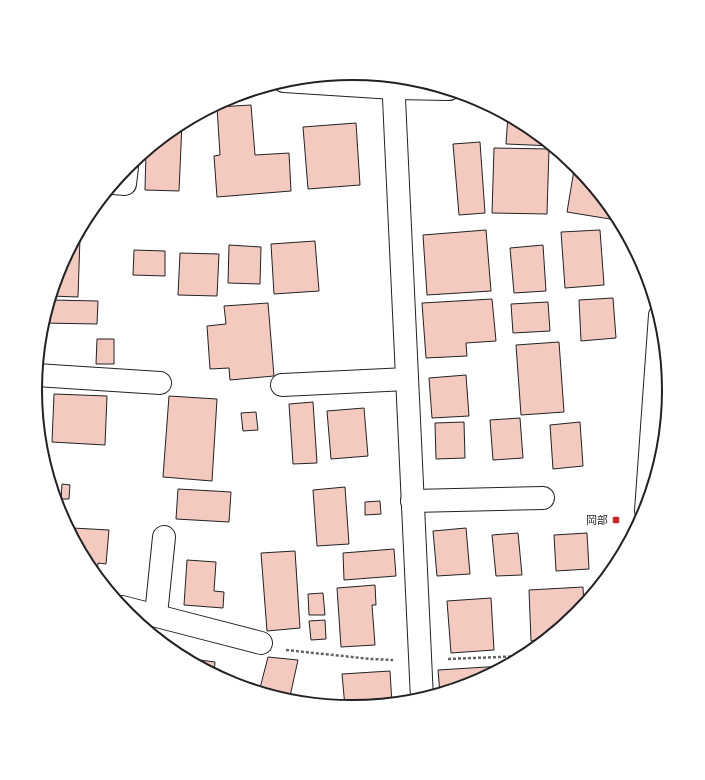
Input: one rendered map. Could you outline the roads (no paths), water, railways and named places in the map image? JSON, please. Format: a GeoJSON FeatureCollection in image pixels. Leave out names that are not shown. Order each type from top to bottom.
{"type":"FeatureCollection","features":[{"type":"Feature","properties":{"kind":"main road"},"geometry":{"type":"LineString","coordinates":[[325,81],[393,82]]}},
{"type":"Feature","properties":{"kind":"main road"},"geometry":{"type":"LineString","coordinates":[[394,82],[422,693]]}},
{"type":"Feature","properties":{"kind":"main road"},"geometry":{"type":"LineString","coordinates":[[120,184],[125,184],[126,178]]}},
{"type":"Feature","properties":{"kind":"main road"},"geometry":{"type":"LineString","coordinates":[[648,487],[658,338]]}},
{"type":"Feature","properties":{"kind":"main road"},"geometry":{"type":"LineString","coordinates":[[43,376],[160,383]]}},
{"type":"Feature","properties":{"kind":"main road"},"geometry":{"type":"LineString","coordinates":[[282,385],[407,379]]}},
{"type":"Feature","properties":{"kind":"main road"},"geometry":{"type":"LineString","coordinates":[[412,502],[543,498]]}},
{"type":"Feature","properties":{"kind":"main road"},"geometry":{"type":"LineString","coordinates":[[156,615],[164,537]]}},
{"type":"Feature","properties":{"kind":"main road"},"geometry":{"type":"LineString","coordinates":[[133,609],[261,643]]}},
{"type":"Feature","properties":{"kind":"place","name":"岡部"},"geometry":{"type":"Point","coordinates":[616,520]}}]}
